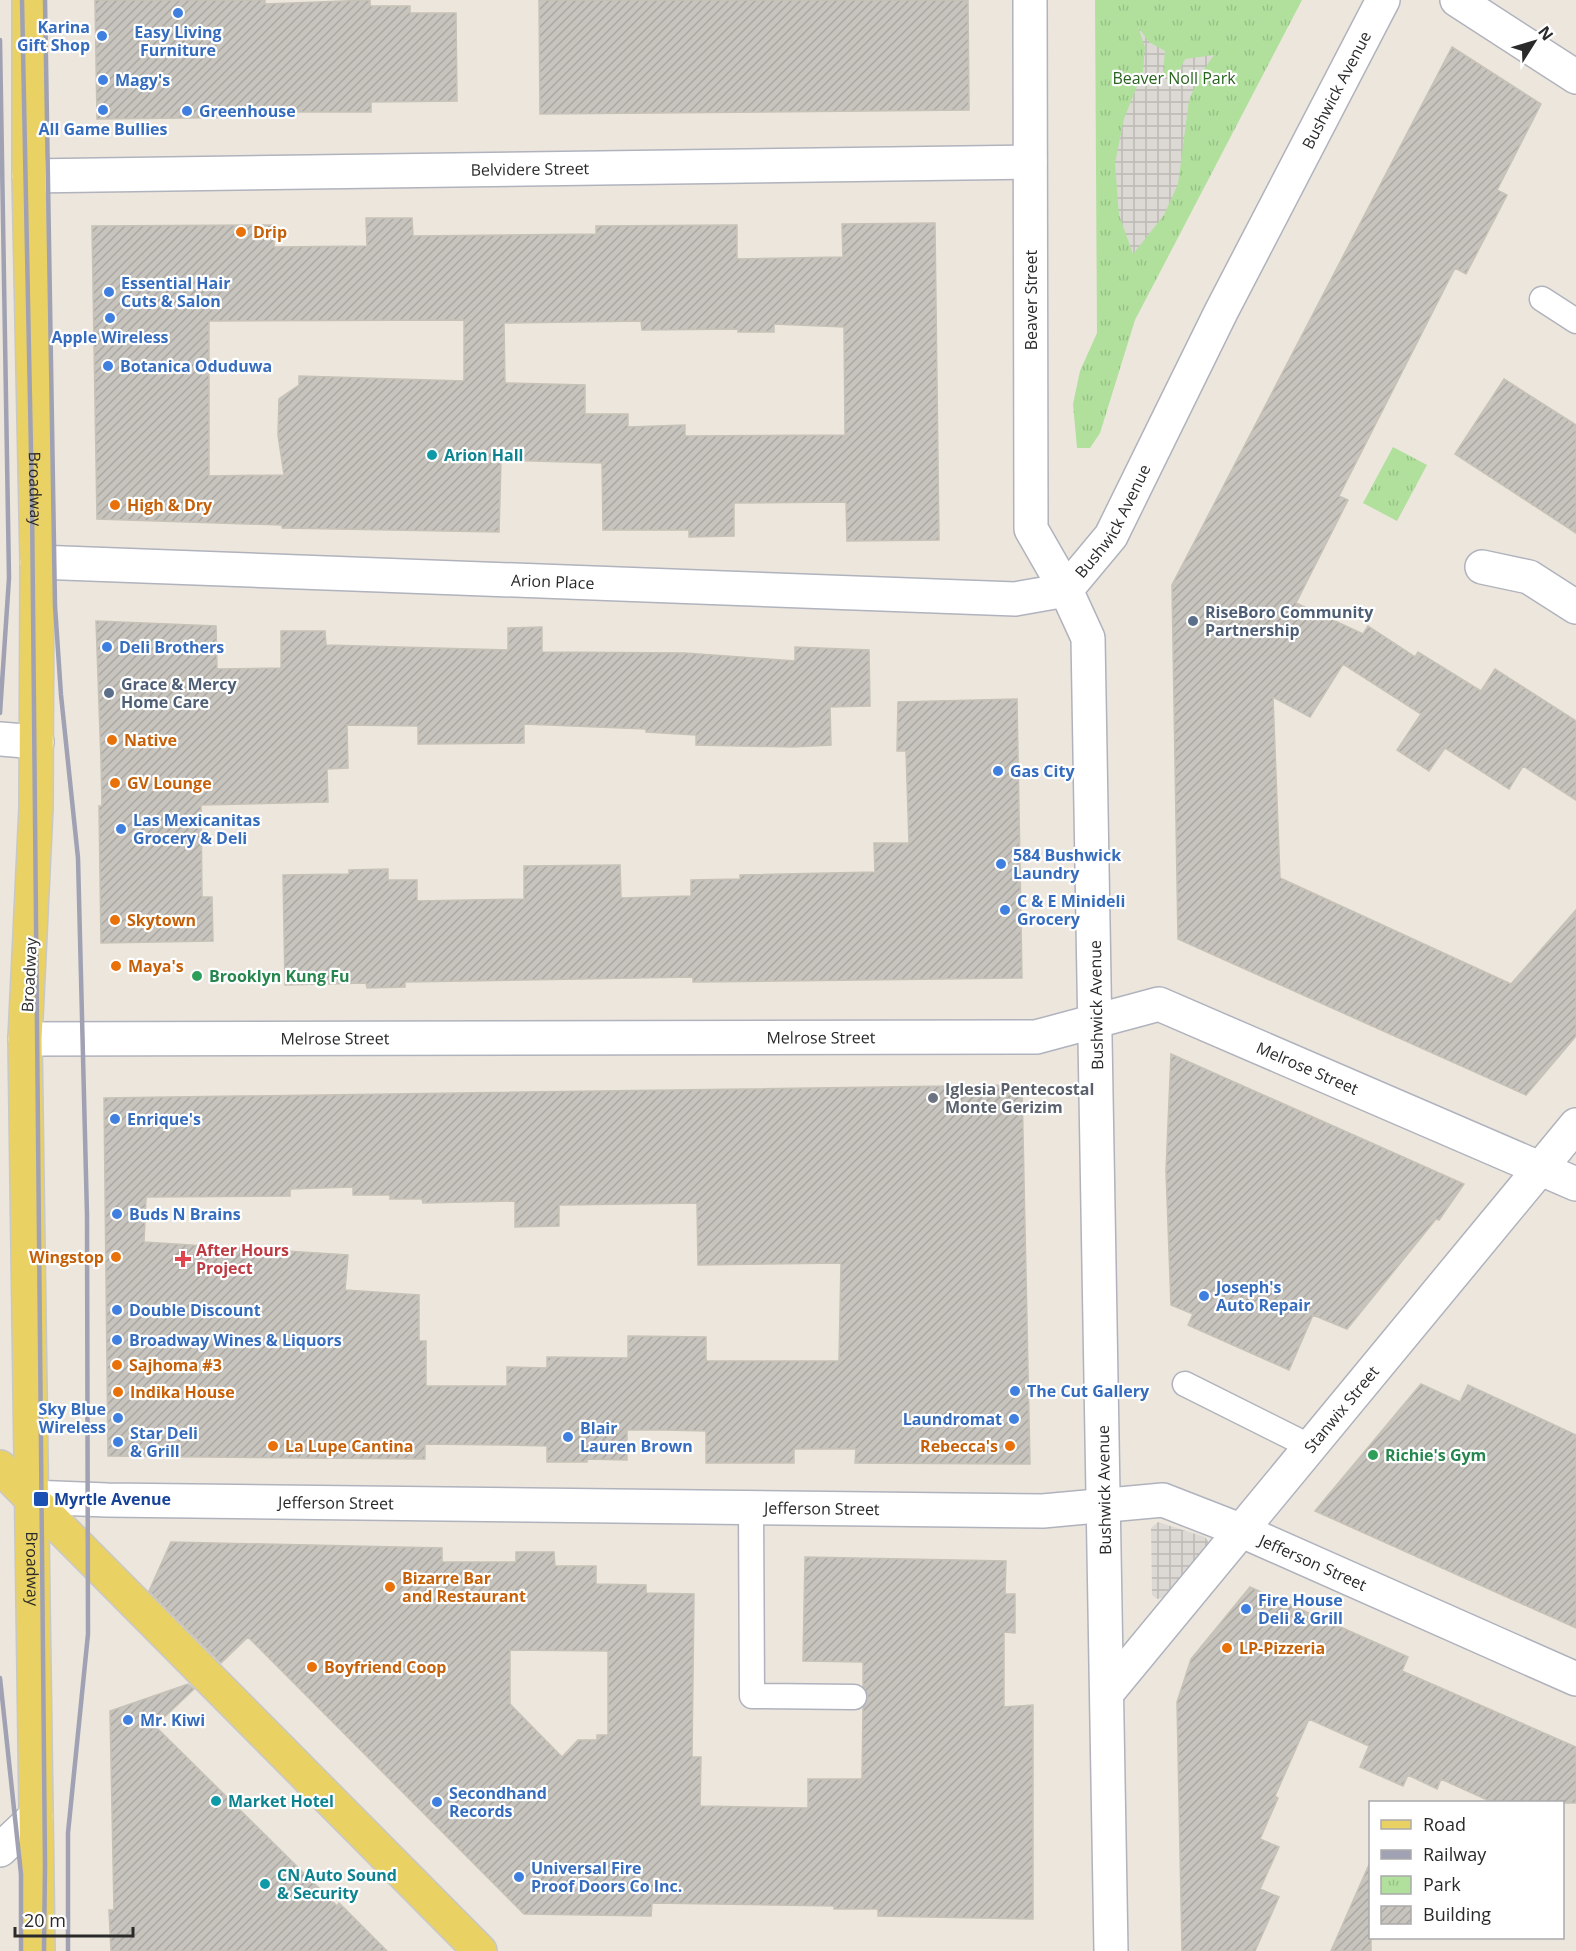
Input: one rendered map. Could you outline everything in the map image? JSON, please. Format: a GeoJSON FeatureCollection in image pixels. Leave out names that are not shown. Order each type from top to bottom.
{"type":"FeatureCollection","features":[{"type":"Feature","properties":{"kind":"main road","name":"Broadway"},"geometry":{"type":"LineString","coordinates":[[29,0],[29,176],[37,562],[37,742],[25,1039],[38,1951]]}},
{"type":"Feature","properties":{"kind":"main road"},"geometry":{"type":"LineString","coordinates":[[0,1467],[480,1951]]}},
{"type":"Feature","properties":{"kind":"street","name":"Beaver Street"},"geometry":{"type":"LineString","coordinates":[[1030,0],[1031,529],[1066,590]]}},
{"type":"Feature","properties":{"kind":"street","name":"Bushwick Avenue"},"geometry":{"type":"LineString","coordinates":[[1111,1951],[1097,1020],[1088,638],[1066,590],[1111,536],[1221,312],[1383,0]]}},
{"type":"Feature","properties":{"kind":"street"},"geometry":{"type":"LineString","coordinates":[[1457,0],[1576,77]]}},
{"type":"Feature","properties":{"kind":"street","name":"Belvidere Street"},"geometry":{"type":"LineString","coordinates":[[29,176],[1030,162]]}},
{"type":"Feature","properties":{"kind":"street","name":"Arion Place"},"geometry":{"type":"LineString","coordinates":[[37,562],[1015,599],[1066,590]]}},
{"type":"Feature","properties":{"kind":"street"},"geometry":{"type":"LineString","coordinates":[[1482,567],[1528,577],[1576,608]]}},
{"type":"Feature","properties":{"kind":"street"},"geometry":{"type":"LineString","coordinates":[[0,739],[37,742]]}},
{"type":"Feature","properties":{"kind":"street","name":"Melrose Street"},"geometry":{"type":"LineString","coordinates":[[25,1039],[1036,1037],[1159,1004],[1576,1184]]}},
{"type":"Feature","properties":{"kind":"street","name":"Stanwix Street"},"geometry":{"type":"LineString","coordinates":[[1107,1693],[1576,1125]]}},
{"type":"Feature","properties":{"kind":"street","name":"Jefferson Street"},"geometry":{"type":"LineString","coordinates":[[30,1497],[1043,1510],[1163,1500],[1240,1530],[1576,1679]]}},
{"type":"Feature","properties":{"kind":"street"},"geometry":{"type":"LineString","coordinates":[[0,1850],[36,1816]]}},
{"type":"Feature","properties":{"kind":"lane"},"geometry":{"type":"LineString","coordinates":[[1542,299],[1576,321]]}},
{"type":"Feature","properties":{"kind":"lane"},"geometry":{"type":"LineString","coordinates":[[1185,1384],[1309,1446]]}},
{"type":"Feature","properties":{"kind":"lane"},"geometry":{"type":"LineString","coordinates":[[751,1507],[752,1696],[854,1697]]}},
{"type":"Feature","properties":{"kind":"green space","name":"Beaver Noll Park"},"geometry":{"type":"Polygon","coordinates":[[[1095,0],[1302,0],[1135,320],[1100,433],[1090,448],[1077,448],[1073,404],[1080,371],[1097,333],[1095,0]]]}},
{"type":"Feature","properties":{"kind":"green space"},"geometry":{"type":"Polygon","coordinates":[[[1393,447],[1427,465],[1397,521],[1363,503],[1393,447]]]}},
{"type":"Feature","properties":{"kind":"shaded area"},"geometry":{"type":"Polygon","coordinates":[[[1138,27],[1149,42],[1165,51],[1163,73],[1170,78],[1176,78],[1185,59],[1214,55],[1200,75],[1189,100],[1178,184],[1164,215],[1133,254],[1119,215],[1115,163],[1124,119],[1143,71],[1145,47],[1138,27]]]}},
{"type":"Feature","properties":{"kind":"shaded area"},"geometry":{"type":"Polygon","coordinates":[[[1158,1522],[1205,1537],[1208,1547],[1166,1597],[1157,1599],[1152,1595],[1151,1528],[1158,1522]]]}},
{"type":"Feature","properties":{"kind":"building"},"geometry":{"type":"Polygon","coordinates":[[[95,0],[265,0],[265,4],[370,0],[370,6],[410,6],[410,13],[456,13],[457,101],[371,102],[371,112],[276,112],[276,117],[97,119],[95,0]]]}},
{"type":"Feature","properties":{"kind":"building"},"geometry":{"type":"Polygon","coordinates":[[[539,0],[968,0],[969,110],[540,114],[539,0]]]}},
{"type":"Feature","properties":{"kind":"building"},"geometry":{"type":"Polygon","coordinates":[[[1452,47],[1541,104],[1497,190],[1507,195],[1466,274],[1455,268],[1339,496],[1348,500],[1296,603],[1363,634],[1368,626],[1415,657],[1418,652],[1481,691],[1495,669],[1576,721],[1576,800],[1523,766],[1509,789],[1445,748],[1429,771],[1397,750],[1421,714],[1343,664],[1310,717],[1273,697],[1280,878],[1511,984],[1576,910],[1576,1036],[1526,1095],[1178,939],[1172,585],[1452,47]]]}},
{"type":"Feature","properties":{"kind":"building"},"geometry":{"type":"Polygon","coordinates":[[[366,218],[412,218],[413,236],[596,234],[596,226],[737,225],[737,259],[843,257],[842,224],[935,223],[939,540],[847,541],[846,502],[734,503],[734,536],[689,537],[689,530],[603,530],[602,463],[501,460],[499,532],[282,528],[282,525],[97,519],[92,226],[274,225],[274,247],[367,246],[366,218]],[[464,320],[209,321],[209,476],[284,475],[278,435],[279,399],[299,385],[299,376],[464,381],[464,320]],[[641,321],[504,323],[505,383],[585,385],[585,414],[628,414],[628,427],[685,425],[685,436],[845,435],[844,327],[774,324],[774,332],[738,332],[738,329],[642,330],[641,321]]]}},
{"type":"Feature","properties":{"kind":"building"},"geometry":{"type":"Polygon","coordinates":[[[1504,379],[1576,425],[1576,533],[1455,454],[1504,379]]]}},
{"type":"Feature","properties":{"kind":"building"},"geometry":{"type":"Polygon","coordinates":[[[96,621],[216,626],[217,669],[281,668],[281,631],[325,631],[326,645],[508,650],[508,628],[542,627],[542,652],[685,653],[795,661],[795,647],[869,650],[870,706],[830,707],[831,745],[793,747],[696,745],[696,735],[646,732],[646,729],[524,724],[524,743],[418,744],[418,726],[347,725],[348,768],[327,769],[328,802],[201,805],[202,897],[212,897],[213,941],[101,943],[99,806],[102,806],[96,621]]]}},
{"type":"Feature","properties":{"kind":"building"},"geometry":{"type":"Polygon","coordinates":[[[1017,699],[1022,978],[693,982],[693,977],[405,982],[405,987],[367,988],[366,983],[285,985],[283,875],[349,874],[349,870],[388,869],[388,880],[417,880],[417,901],[524,899],[524,866],[620,865],[621,898],[691,896],[691,880],[740,879],[740,875],[875,872],[874,843],[909,843],[906,751],[897,751],[898,702],[1017,699]]]}},
{"type":"Feature","properties":{"kind":"building"},"geometry":{"type":"Polygon","coordinates":[[[1171,1054],[1464,1184],[1439,1220],[1436,1219],[1347,1329],[1313,1315],[1289,1370],[1188,1325],[1193,1314],[1171,1305],[1166,1171],[1171,1054]]]}},
{"type":"Feature","properties":{"kind":"building"},"geometry":{"type":"Polygon","coordinates":[[[1022,1085],[1030,1464],[855,1463],[856,1449],[794,1449],[794,1463],[706,1463],[706,1431],[666,1430],[627,1430],[627,1460],[587,1459],[587,1462],[547,1462],[547,1446],[507,1445],[425,1444],[425,1459],[108,1456],[104,1098],[1022,1085]],[[353,1187],[290,1189],[290,1196],[146,1197],[144,1242],[348,1255],[345,1290],[419,1295],[419,1341],[426,1341],[426,1386],[507,1386],[507,1367],[547,1368],[547,1357],[628,1358],[628,1336],[706,1337],[706,1361],[839,1361],[841,1263],[698,1265],[697,1203],[559,1205],[559,1226],[515,1227],[515,1201],[423,1203],[422,1199],[390,1199],[390,1195],[353,1195],[353,1187]]]}},
{"type":"Feature","properties":{"kind":"building"},"geometry":{"type":"Polygon","coordinates":[[[1421,1384],[1460,1402],[1468,1385],[1576,1435],[1576,1628],[1315,1511],[1421,1384]]]}},
{"type":"Feature","properties":{"kind":"building"},"geometry":{"type":"Polygon","coordinates":[[[171,1542],[442,1548],[442,1562],[516,1562],[516,1552],[554,1552],[555,1566],[596,1566],[596,1584],[646,1585],[646,1593],[694,1594],[692,1757],[701,1757],[700,1806],[808,1808],[808,1779],[862,1779],[863,1708],[868,1697],[863,1686],[863,1662],[803,1661],[805,1557],[1006,1561],[1005,1594],[1015,1594],[1015,1633],[1004,1632],[1004,1707],[1033,1705],[1033,1919],[878,1916],[878,1909],[834,1909],[834,1906],[652,1903],[651,1916],[524,1914],[248,1637],[221,1663],[149,1591],[171,1542]],[[510,1650],[510,1704],[562,1757],[578,1740],[597,1740],[597,1735],[608,1735],[608,1651],[510,1650]]]}},
{"type":"Feature","properties":{"kind":"building"},"geometry":{"type":"Polygon","coordinates":[[[1250,1587],[1408,1657],[1402,1671],[1576,1747],[1576,1803],[1490,1801],[1441,1779],[1437,1789],[1408,1775],[1403,1786],[1360,1767],[1369,1746],[1309,1719],[1275,1796],[1278,1798],[1260,1839],[1279,1847],[1260,1889],[1279,1897],[1255,1951],[1182,1951],[1177,1702],[1191,1659],[1250,1587]]]}},
{"type":"Feature","properties":{"kind":"building"},"geometry":{"type":"Polygon","coordinates":[[[188,1684],[194,1689],[155,1726],[337,1906],[339,1903],[387,1951],[111,1951],[109,1910],[114,1910],[110,1711],[188,1684]]]}},
{"type":"Feature","properties":{"kind":"building"},"geometry":{"type":"Polygon","coordinates":[[[1369,1865],[1371,1951],[1331,1951],[1369,1865]]]}},
{"type":"Feature","properties":{"kind":"railway"},"geometry":{"type":"LineString","coordinates":[[22,0],[32,501],[44,1951]]}},
{"type":"Feature","properties":{"kind":"railway"},"geometry":{"type":"LineString","coordinates":[[45,0],[55,606],[61,695],[78,858],[87,1215],[88,1634],[68,1833],[68,1951]]}},
{"type":"Feature","properties":{"kind":"railway"},"geometry":{"type":"LineString","coordinates":[[0,40],[9,578],[0,713]]}},
{"type":"Feature","properties":{"kind":"railway"},"geometry":{"type":"LineString","coordinates":[[0,1678],[21,1874],[21,1951]]}},
{"type":"Feature","properties":{"kind":"place","name":"Easy Living Furniture"},"geometry":{"type":"Point","coordinates":[178,13]}},
{"type":"Feature","properties":{"kind":"place","name":"Karina Gift Shop"},"geometry":{"type":"Point","coordinates":[102,36]}},
{"type":"Feature","properties":{"kind":"place","name":"Magy's"},"geometry":{"type":"Point","coordinates":[103,80]}},
{"type":"Feature","properties":{"kind":"place","name":"All Game Bullies"},"geometry":{"type":"Point","coordinates":[103,110]}},
{"type":"Feature","properties":{"kind":"place","name":"Greenhouse"},"geometry":{"type":"Point","coordinates":[187,111]}},
{"type":"Feature","properties":{"kind":"place","name":"Drip"},"geometry":{"type":"Point","coordinates":[241,232]}},
{"type":"Feature","properties":{"kind":"place","name":"Essential Hair Cuts & Salon"},"geometry":{"type":"Point","coordinates":[109,292]}},
{"type":"Feature","properties":{"kind":"place","name":"Apple Wireless"},"geometry":{"type":"Point","coordinates":[110,318]}},
{"type":"Feature","properties":{"kind":"place","name":"Botanica Oduduwa"},"geometry":{"type":"Point","coordinates":[108,366]}},
{"type":"Feature","properties":{"kind":"place","name":"Arion Hall"},"geometry":{"type":"Point","coordinates":[432,455]}},
{"type":"Feature","properties":{"kind":"place","name":"High & Dry"},"geometry":{"type":"Point","coordinates":[115,505]}},
{"type":"Feature","properties":{"kind":"place","name":"RiseBoro Community Partnership"},"geometry":{"type":"Point","coordinates":[1193,621]}},
{"type":"Feature","properties":{"kind":"place","name":"Deli Brothers"},"geometry":{"type":"Point","coordinates":[107,647]}},
{"type":"Feature","properties":{"kind":"place","name":"Grace & Mercy Home Care"},"geometry":{"type":"Point","coordinates":[109,693]}},
{"type":"Feature","properties":{"kind":"place","name":"Native"},"geometry":{"type":"Point","coordinates":[112,740]}},
{"type":"Feature","properties":{"kind":"place","name":"Gas City"},"geometry":{"type":"Point","coordinates":[998,771]}},
{"type":"Feature","properties":{"kind":"place","name":"GV Lounge"},"geometry":{"type":"Point","coordinates":[115,783]}},
{"type":"Feature","properties":{"kind":"place","name":"Las Mexicanitas Grocery & Deli"},"geometry":{"type":"Point","coordinates":[121,829]}},
{"type":"Feature","properties":{"kind":"place","name":"584 Bushwick Laundry"},"geometry":{"type":"Point","coordinates":[1001,864]}},
{"type":"Feature","properties":{"kind":"place","name":"C & E Minideli Grocery"},"geometry":{"type":"Point","coordinates":[1005,910]}},
{"type":"Feature","properties":{"kind":"place","name":"Skytown"},"geometry":{"type":"Point","coordinates":[115,920]}},
{"type":"Feature","properties":{"kind":"place","name":"Maya's"},"geometry":{"type":"Point","coordinates":[116,966]}},
{"type":"Feature","properties":{"kind":"place","name":"Brooklyn Kung Fu"},"geometry":{"type":"Point","coordinates":[197,976]}},
{"type":"Feature","properties":{"kind":"place","name":"Iglesia Pentecostal Monte Gerizim"},"geometry":{"type":"Point","coordinates":[933,1098]}},
{"type":"Feature","properties":{"kind":"place","name":"Enrique's"},"geometry":{"type":"Point","coordinates":[115,1119]}},
{"type":"Feature","properties":{"kind":"place","name":"Buds N Brains"},"geometry":{"type":"Point","coordinates":[117,1214]}},
{"type":"Feature","properties":{"kind":"place","name":"Wingstop"},"geometry":{"type":"Point","coordinates":[116,1257]}},
{"type":"Feature","properties":{"kind":"place","name":"After Hours Project"},"geometry":{"type":"Point","coordinates":[183,1259]}},
{"type":"Feature","properties":{"kind":"place","name":"Joseph's Auto Repair"},"geometry":{"type":"Point","coordinates":[1204,1296]}},
{"type":"Feature","properties":{"kind":"place","name":"Double Discount"},"geometry":{"type":"Point","coordinates":[117,1310]}},
{"type":"Feature","properties":{"kind":"place","name":"Broadway Wines & Liquors"},"geometry":{"type":"Point","coordinates":[117,1340]}},
{"type":"Feature","properties":{"kind":"place","name":"Sajhoma #3"},"geometry":{"type":"Point","coordinates":[117,1365]}},
{"type":"Feature","properties":{"kind":"place","name":"The Cut Gallery"},"geometry":{"type":"Point","coordinates":[1015,1391]}},
{"type":"Feature","properties":{"kind":"place","name":"Indika House"},"geometry":{"type":"Point","coordinates":[118,1392]}},
{"type":"Feature","properties":{"kind":"place","name":"Sky Blue Wireless"},"geometry":{"type":"Point","coordinates":[118,1418]}},
{"type":"Feature","properties":{"kind":"place","name":"Laundromat"},"geometry":{"type":"Point","coordinates":[1014,1419]}},
{"type":"Feature","properties":{"kind":"place","name":"Blair Lauren Brown"},"geometry":{"type":"Point","coordinates":[568,1437]}},
{"type":"Feature","properties":{"kind":"place","name":"Star Deli & Grill"},"geometry":{"type":"Point","coordinates":[118,1442]}},
{"type":"Feature","properties":{"kind":"place","name":"La Lupe Cantina"},"geometry":{"type":"Point","coordinates":[273,1446]}},
{"type":"Feature","properties":{"kind":"place","name":"Rebecca's"},"geometry":{"type":"Point","coordinates":[1010,1446]}},
{"type":"Feature","properties":{"kind":"place","name":"Richie's Gym"},"geometry":{"type":"Point","coordinates":[1373,1455]}},
{"type":"Feature","properties":{"kind":"place","name":"Myrtle Avenue"},"geometry":{"type":"Point","coordinates":[41,1499]}},
{"type":"Feature","properties":{"kind":"place","name":"Bizarre Bar and Restaurant"},"geometry":{"type":"Point","coordinates":[390,1587]}},
{"type":"Feature","properties":{"kind":"place","name":"Fire House Deli & Grill"},"geometry":{"type":"Point","coordinates":[1246,1609]}},
{"type":"Feature","properties":{"kind":"place","name":"LP-Pizzeria"},"geometry":{"type":"Point","coordinates":[1227,1648]}},
{"type":"Feature","properties":{"kind":"place","name":"Boyfriend Coop"},"geometry":{"type":"Point","coordinates":[312,1667]}},
{"type":"Feature","properties":{"kind":"place","name":"Mr. Kiwi"},"geometry":{"type":"Point","coordinates":[128,1720]}},
{"type":"Feature","properties":{"kind":"place","name":"Market Hotel"},"geometry":{"type":"Point","coordinates":[216,1801]}},
{"type":"Feature","properties":{"kind":"place","name":"Secondhand Records"},"geometry":{"type":"Point","coordinates":[437,1802]}},
{"type":"Feature","properties":{"kind":"place","name":"Universal Fire Proof Doors Co Inc."},"geometry":{"type":"Point","coordinates":[519,1877]}},
{"type":"Feature","properties":{"kind":"place","name":"CN Auto Sound & Security"},"geometry":{"type":"Point","coordinates":[265,1884]}}]}
